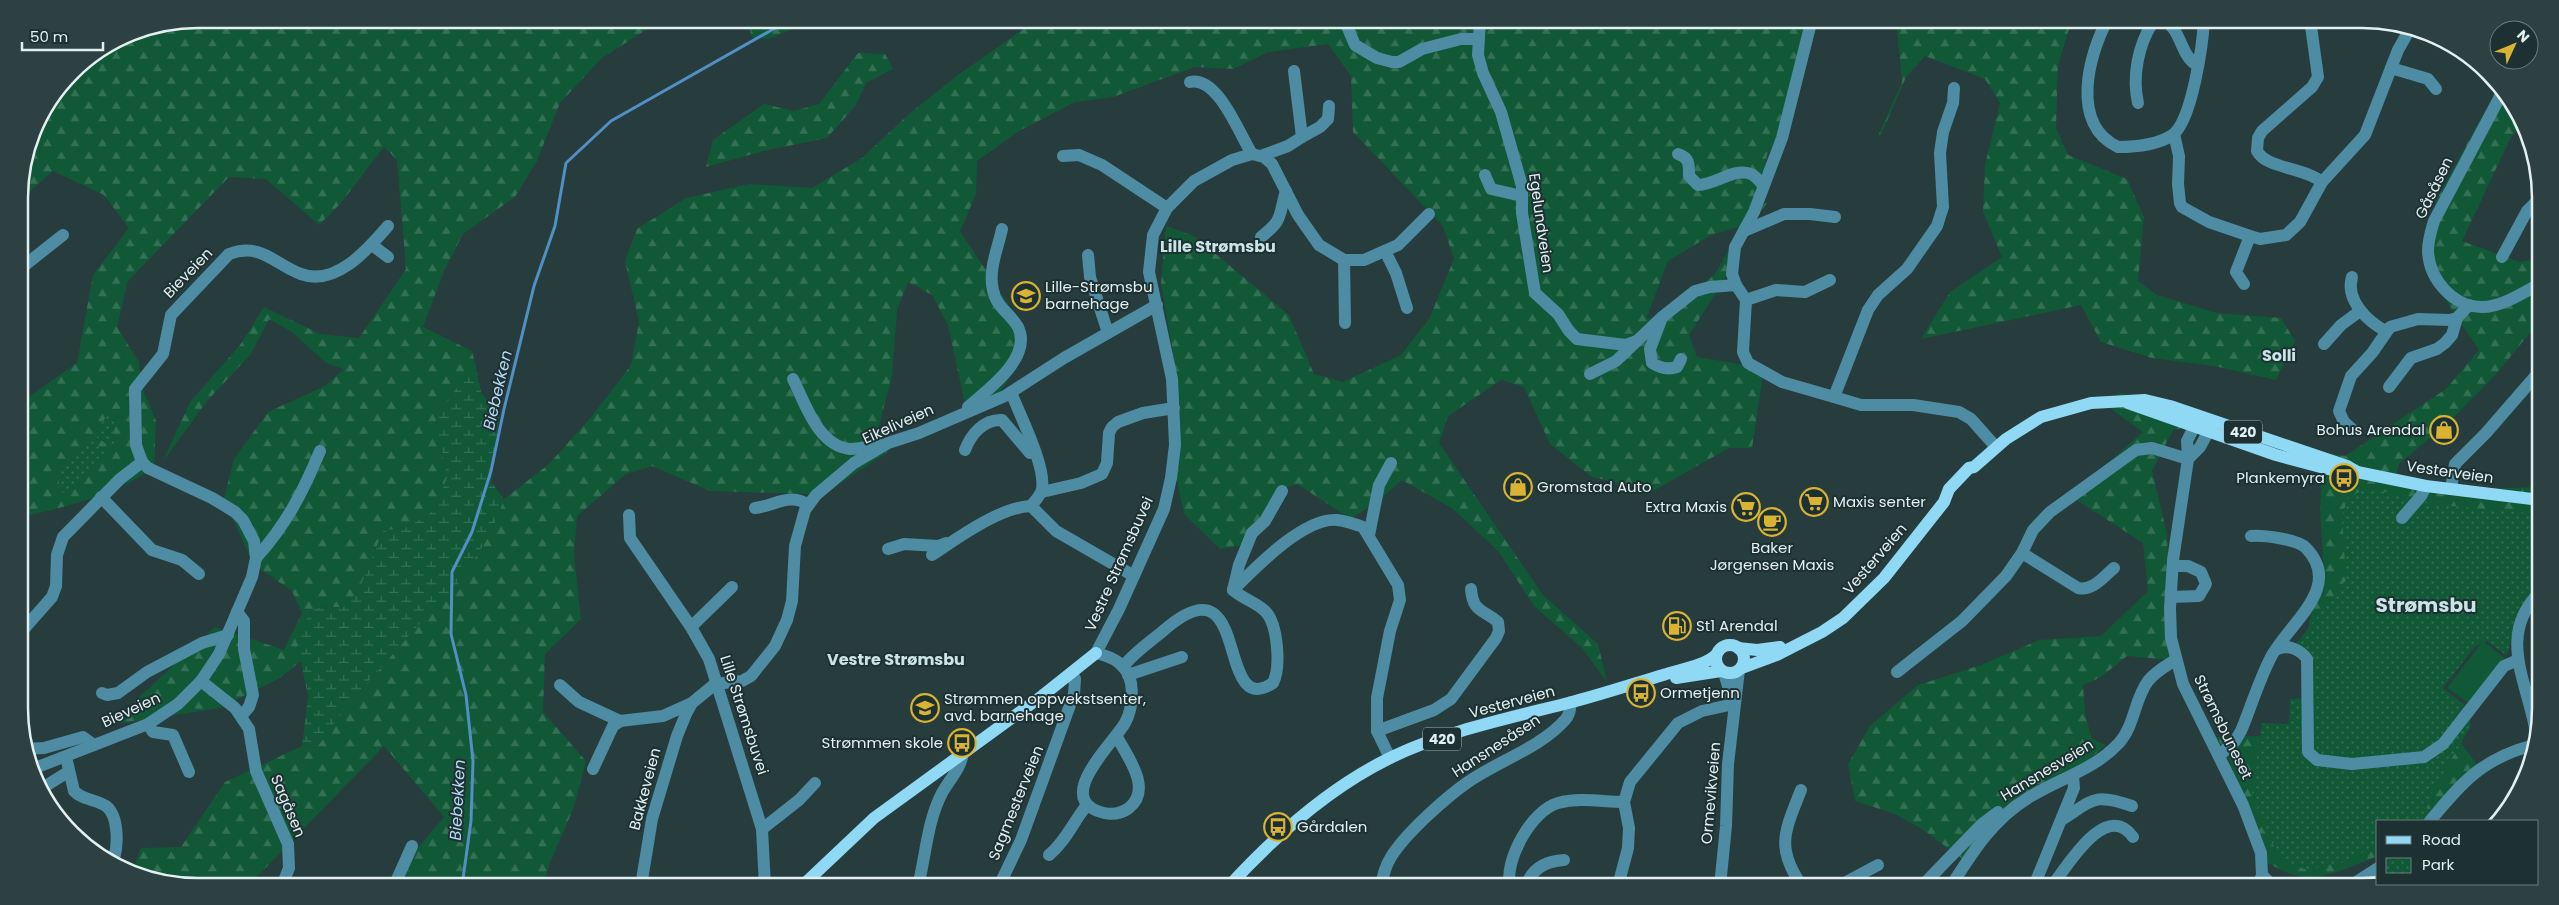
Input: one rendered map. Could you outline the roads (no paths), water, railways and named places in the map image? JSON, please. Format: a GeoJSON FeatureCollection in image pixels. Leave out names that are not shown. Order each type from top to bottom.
{"type":"FeatureCollection","features":[{"type":"Feature","properties":{"kind":"main road","name":"Vesterveien"},"geometry":{"type":"LineString","coordinates":[[1740,669],[1822,632],[1857,607],[1884,578],[1944,502],[1953,496],[1972,475],[1974,467],[1996,447],[2026,425],[2059,410],[2091,403],[2128,402],[2197,422],[2328,470],[2345,473],[2357,472],[2426,486],[2532,499]]}},
{"type":"Feature","properties":{"kind":"main road","name":"Vesterveien"},"geometry":{"type":"LineString","coordinates":[[1738,648],[1757,650],[1797,644]]}},
{"type":"Feature","properties":{"kind":"main road","name":"420"},"geometry":{"type":"LineString","coordinates":[[1716,655],[1725,646],[1738,648]]}},
{"type":"Feature","properties":{"kind":"main road"},"geometry":{"type":"LineString","coordinates":[[1738,648],[1744,659],[1740,669]]}},
{"type":"Feature","properties":{"kind":"main road","name":"Vestre Strømsbuvei"},"geometry":{"type":"LineString","coordinates":[[811,878],[874,818],[1072,673],[1096,653]]}},
{"type":"Feature","properties":{"kind":"main road","name":"Vesterveien"},"geometry":{"type":"LineString","coordinates":[[1237,878],[1262,850],[1299,818],[1339,788],[1390,758],[1452,736],[1634,685],[1698,664],[1716,655]]}},
{"type":"Feature","properties":{"kind":"main road"},"geometry":{"type":"LineString","coordinates":[[1716,655],[1716,664],[1722,672]]}},
{"type":"Feature","properties":{"kind":"main road","name":"420"},"geometry":{"type":"LineString","coordinates":[[1722,672],[1732,674],[1740,669]]}},
{"type":"Feature","properties":{"kind":"main road","name":"Vesterveien"},"geometry":{"type":"LineString","coordinates":[[1634,685],[1722,672]]}},
{"type":"Feature","properties":{"kind":"street"},"geometry":{"type":"LineString","coordinates":[[1348,28],[1355,45],[1377,58],[1392,62],[1399,62],[1422,49],[1461,39],[1477,39]]}},
{"type":"Feature","properties":{"kind":"street","name":"Egelundveien"},"geometry":{"type":"LineString","coordinates":[[1479,28],[1477,39],[1483,73],[1501,112],[1522,186],[1524,229],[1530,253],[1533,283],[1538,296],[1558,314],[1569,331],[1577,339],[1626,345],[1637,341]]}},
{"type":"Feature","properties":{"kind":"street"},"geometry":{"type":"LineString","coordinates":[[1810,28],[1782,138],[1744,231],[1735,247],[1732,261],[1732,274],[1736,285],[1746,300],[1743,352],[1748,363],[1782,382],[1861,406],[1913,405],[1959,412],[1972,419],[1996,447]]}},
{"type":"Feature","properties":{"kind":"street"},"geometry":{"type":"LineString","coordinates":[[2104,28],[2092,56],[2087,93],[2089,110],[2094,124],[2100,134],[2118,147],[2152,143],[2174,134],[2186,114],[2203,44],[2204,28]]}},
{"type":"Feature","properties":{"kind":"street"},"geometry":{"type":"LineString","coordinates":[[2138,103],[2135,91],[2136,69],[2144,39],[2150,28]]}},
{"type":"Feature","properties":{"kind":"street"},"geometry":{"type":"LineString","coordinates":[[2172,28],[2190,59],[2197,65]]}},
{"type":"Feature","properties":{"kind":"street"},"geometry":{"type":"LineString","coordinates":[[2311,28],[2318,77],[2312,86],[2262,131],[2258,138],[2257,150],[2265,160],[2302,170],[2322,182]]}},
{"type":"Feature","properties":{"kind":"street"},"geometry":{"type":"LineString","coordinates":[[2174,134],[2179,156],[2178,184],[2182,208],[2209,222],[2260,239],[2278,237],[2291,232],[2300,222],[2322,182],[2365,135],[2391,68],[2407,35]]}},
{"type":"Feature","properties":{"kind":"street"},"geometry":{"type":"LineString","coordinates":[[2391,68],[2428,79],[2436,89]]}},
{"type":"Feature","properties":{"kind":"street"},"geometry":{"type":"LineString","coordinates":[[1294,71],[1302,137]]}},
{"type":"Feature","properties":{"kind":"street"},"geometry":{"type":"LineString","coordinates":[[1190,82],[1195,81],[1217,94],[1256,155],[1272,164],[1298,215],[1319,245],[1344,260],[1364,260],[1398,245],[1429,214]]}},
{"type":"Feature","properties":{"kind":"street"},"geometry":{"type":"LineString","coordinates":[[1834,397],[1868,310],[1878,295],[1906,269],[1940,219],[1944,207],[1940,153],[1943,132],[1953,103],[1954,88]]}},
{"type":"Feature","properties":{"kind":"street","name":"Gåsåsen"},"geometry":{"type":"LineString","coordinates":[[2499,98],[2443,201],[2428,241],[2431,264],[2446,293],[2469,305],[2482,307],[2497,304],[2532,287]]}},
{"type":"Feature","properties":{"kind":"street","name":"Vestre Strømsbuvei"},"geometry":{"type":"LineString","coordinates":[[1096,653],[1164,509],[1170,486],[1175,444],[1172,379],[1149,272],[1151,245],[1167,208],[1194,181],[1232,160],[1288,146],[1320,127],[1328,119],[1329,106]]}},
{"type":"Feature","properties":{"kind":"street"},"geometry":{"type":"LineString","coordinates":[[1678,154],[1686,157],[1689,161],[1689,176],[1698,184],[1708,185],[1744,172],[1754,175],[1763,184]]}},
{"type":"Feature","properties":{"kind":"street"},"geometry":{"type":"LineString","coordinates":[[1063,156],[1079,155],[1102,165],[1167,208]]}},
{"type":"Feature","properties":{"kind":"street"},"geometry":{"type":"LineString","coordinates":[[1485,175],[1491,189],[1522,196]]}},
{"type":"Feature","properties":{"kind":"street"},"geometry":{"type":"LineString","coordinates":[[1261,237],[1277,225],[1286,191]]}},
{"type":"Feature","properties":{"kind":"street"},"geometry":{"type":"LineString","coordinates":[[2502,257],[2527,211],[2532,206]]}},
{"type":"Feature","properties":{"kind":"street"},"geometry":{"type":"LineString","coordinates":[[1744,231],[1784,214],[1835,217]]}},
{"type":"Feature","properties":{"kind":"street","name":"Bieveien"},"geometry":{"type":"LineString","coordinates":[[39,767],[148,724],[178,704],[201,681],[219,654],[252,577],[256,558],[254,541],[250,532],[235,512],[148,468],[142,462],[136,445],[135,389],[163,354],[171,314],[230,254],[240,250],[251,250],[301,274],[316,276],[346,267],[372,245],[388,226]]}},
{"type":"Feature","properties":{"kind":"street","name":"Eikeliveien"},"geometry":{"type":"LineString","coordinates":[[966,411],[967,407],[1006,374],[1015,361],[1019,347],[1018,326],[1000,308],[992,287],[993,266],[1002,229]]}},
{"type":"Feature","properties":{"kind":"street"},"geometry":{"type":"LineString","coordinates":[[28,262],[63,235]]}},
{"type":"Feature","properties":{"kind":"street"},"geometry":{"type":"LineString","coordinates":[[2244,284],[2237,276],[2237,266],[2250,236]]}},
{"type":"Feature","properties":{"kind":"street"},"geometry":{"type":"LineString","coordinates":[[372,245],[388,256]]}},
{"type":"Feature","properties":{"kind":"street"},"geometry":{"type":"LineString","coordinates":[[1385,251],[1396,273],[1407,308]]}},
{"type":"Feature","properties":{"kind":"street"},"geometry":{"type":"LineString","coordinates":[[1088,255],[1090,277],[1108,333]]}},
{"type":"Feature","properties":{"kind":"street"},"geometry":{"type":"LineString","coordinates":[[1344,260],[1345,323]]}},
{"type":"Feature","properties":{"kind":"street"},"geometry":{"type":"LineString","coordinates":[[2352,277],[2352,290],[2360,312],[2371,323],[2386,332]]}},
{"type":"Feature","properties":{"kind":"street"},"geometry":{"type":"LineString","coordinates":[[1746,300],[1776,290],[1806,292],[1830,280]]}},
{"type":"Feature","properties":{"kind":"street"},"geometry":{"type":"LineString","coordinates":[[1590,374],[1616,361],[1662,318],[1696,291],[1710,287],[1736,285]]}},
{"type":"Feature","properties":{"kind":"street","name":"Eikeliveien"},"geometry":{"type":"LineString","coordinates":[[719,684],[742,681],[752,676],[779,637],[788,620],[792,601],[795,546],[808,506],[816,495],[842,472],[888,443],[919,433],[1011,392],[1157,305]]}},
{"type":"Feature","properties":{"kind":"street"},"geometry":{"type":"LineString","coordinates":[[2389,387],[2411,358],[2437,349],[2452,335],[2457,318],[2469,305]]}},
{"type":"Feature","properties":{"kind":"street"},"geometry":{"type":"LineString","coordinates":[[2324,344],[2341,325],[2360,312]]}},
{"type":"Feature","properties":{"kind":"street"},"geometry":{"type":"LineString","coordinates":[[1662,318],[1650,349],[1652,363],[1659,367],[1672,369],[1677,367],[1682,359]]}},
{"type":"Feature","properties":{"kind":"street"},"geometry":{"type":"LineString","coordinates":[[2352,429],[2339,415],[2341,404],[2351,376],[2372,353],[2386,332],[2396,323],[2408,320],[2441,321],[2457,318]]}},
{"type":"Feature","properties":{"kind":"street"},"geometry":{"type":"LineString","coordinates":[[792,380],[816,424],[834,444],[848,448],[888,443]]}},
{"type":"Feature","properties":{"kind":"street"},"geometry":{"type":"LineString","coordinates":[[2451,489],[2455,464],[2486,433],[2532,380]]}},
{"type":"Feature","properties":{"kind":"street"},"geometry":{"type":"LineString","coordinates":[[1011,392],[1039,467],[1042,492]]}},
{"type":"Feature","properties":{"kind":"street"},"geometry":{"type":"LineString","coordinates":[[932,555],[1011,511],[1031,506],[1042,492],[1081,483],[1102,474],[1107,463],[1109,433],[1118,422],[1143,413],[1174,408]]}},
{"type":"Feature","properties":{"kind":"street"},"geometry":{"type":"LineString","coordinates":[[965,450],[972,434],[990,422],[1002,420],[1024,444],[1039,467]]}},
{"type":"Feature","properties":{"kind":"street","name":"Strømsbuneset"},"geometry":{"type":"LineString","coordinates":[[2197,422],[2187,442],[2188,459],[2173,566],[2171,638],[2175,660],[2197,715],[2243,806],[2261,853],[2260,877]]}},
{"type":"Feature","properties":{"kind":"street"},"geometry":{"type":"LineString","coordinates":[[1897,672],[1962,621],[2006,576],[2022,553],[2034,530],[2050,512],[2136,450],[2152,448],[2188,459],[2200,446],[2211,427]]}},
{"type":"Feature","properties":{"kind":"street","name":"Bieveien"},"geometry":{"type":"LineString","coordinates":[[256,558],[294,508],[320,451]]}},
{"type":"Feature","properties":{"kind":"street"},"geometry":{"type":"LineString","coordinates":[[28,624],[52,597],[56,586],[57,555],[63,537],[101,498],[142,462]]}},
{"type":"Feature","properties":{"kind":"street"},"geometry":{"type":"LineString","coordinates":[[1370,534],[1379,485],[1391,463]]}},
{"type":"Feature","properties":{"kind":"street"},"geometry":{"type":"LineString","coordinates":[[2402,518],[2421,496],[2426,486]]}},
{"type":"Feature","properties":{"kind":"street"},"geometry":{"type":"LineString","coordinates":[[1233,590],[1239,565],[1252,533],[1265,521],[1282,491]]}},
{"type":"Feature","properties":{"kind":"street"},"geometry":{"type":"LineString","coordinates":[[101,498],[152,550],[186,562],[199,574]]}},
{"type":"Feature","properties":{"kind":"street"},"geometry":{"type":"LineString","coordinates":[[754,508],[790,498],[801,500],[808,506]]}},
{"type":"Feature","properties":{"kind":"street"},"geometry":{"type":"LineString","coordinates":[[1031,506],[1056,531],[1097,557],[1134,576]]}},
{"type":"Feature","properties":{"kind":"street","name":"Lille Strømsbuvei"},"geometry":{"type":"LineString","coordinates":[[629,515],[630,538],[691,627],[710,659],[762,830],[765,878]]}},
{"type":"Feature","properties":{"kind":"street"},"geometry":{"type":"LineString","coordinates":[[1233,590],[1284,544],[1312,526],[1337,520],[1363,527],[1370,534],[1398,585],[1399,610],[1390,631],[1376,698],[1377,731],[1390,758]]}},
{"type":"Feature","properties":{"kind":"street"},"geometry":{"type":"LineString","coordinates":[[2219,756],[2235,741],[2241,731],[2270,660],[2320,585],[2318,565],[2304,545],[2260,535],[2251,536]]}},
{"type":"Feature","properties":{"kind":"street"},"geometry":{"type":"LineString","coordinates":[[888,549],[904,544],[938,546],[956,540]]}},
{"type":"Feature","properties":{"kind":"street"},"geometry":{"type":"LineString","coordinates":[[2022,553],[2078,588],[2085,590],[2094,586],[2114,568]]}},
{"type":"Feature","properties":{"kind":"street"},"geometry":{"type":"LineString","coordinates":[[2171,597],[2199,596],[2206,584],[2201,572],[2188,566],[2173,566]]}},
{"type":"Feature","properties":{"kind":"street"},"geometry":{"type":"LineString","coordinates":[[691,627],[732,587]]}},
{"type":"Feature","properties":{"kind":"street"},"geometry":{"type":"LineString","coordinates":[[1377,731],[1434,710],[1451,699],[1496,638],[1499,632],[1498,622],[1477,609],[1472,599],[1472,589]]}},
{"type":"Feature","properties":{"kind":"street"},"geometry":{"type":"LineString","coordinates":[[1125,671],[1182,614],[1197,610],[1211,611],[1221,620],[1241,677],[1248,685],[1258,688],[1273,683],[1276,670],[1276,640],[1273,621],[1265,611],[1242,599],[1233,590]]}},
{"type":"Feature","properties":{"kind":"street"},"geometry":{"type":"LineString","coordinates":[[2531,714],[2518,660],[2518,628],[2532,601]]}},
{"type":"Feature","properties":{"kind":"street"},"geometry":{"type":"LineString","coordinates":[[201,681],[242,715],[249,707],[254,694],[244,649],[244,622],[237,612]]}},
{"type":"Feature","properties":{"kind":"street"},"geometry":{"type":"LineString","coordinates":[[102,693],[107,695],[118,692],[147,672],[202,643],[228,636]]}},
{"type":"Feature","properties":{"kind":"street"},"geometry":{"type":"LineString","coordinates":[[2278,648],[2289,647],[2302,653],[2306,659],[2308,752],[2317,760],[2352,764],[2403,760],[2432,754],[2444,744],[2504,666],[2518,660]]}},
{"type":"Feature","properties":{"kind":"street"},"geometry":{"type":"LineString","coordinates":[[1096,653],[1111,656],[1125,671],[1132,694],[1132,706],[1117,736],[1098,758],[1086,778],[1083,792],[1087,805],[1104,813],[1119,813],[1136,802],[1139,794],[1139,780],[1117,736]]}},
{"type":"Feature","properties":{"kind":"street"},"geometry":{"type":"LineString","coordinates":[[1125,671],[1182,657]]}},
{"type":"Feature","properties":{"kind":"street","name":"Hansnesveien"},"geometry":{"type":"LineString","coordinates":[[1957,877],[1986,835],[2017,805],[2073,776],[2118,745],[2129,729],[2148,682],[2175,660]]}},
{"type":"Feature","properties":{"kind":"street","name":"Ormevikveien"},"geometry":{"type":"LineString","coordinates":[[1721,877],[1726,826],[1728,764],[1734,704],[1740,669]]}},
{"type":"Feature","properties":{"kind":"street","name":"Ormevikveien"},"geometry":{"type":"LineString","coordinates":[[1722,672],[1734,704]]}},
{"type":"Feature","properties":{"kind":"street","name":"Sagmesterveien"},"geometry":{"type":"LineString","coordinates":[[1003,878],[1024,831],[1074,694],[1075,678],[1072,673]]}},
{"type":"Feature","properties":{"kind":"street","name":"Bakkeveien"},"geometry":{"type":"LineString","coordinates":[[620,721],[663,716],[692,703],[715,684],[719,684]]}},
{"type":"Feature","properties":{"kind":"street"},"geometry":{"type":"LineString","coordinates":[[560,685],[579,702],[620,721],[613,726],[593,769]]}},
{"type":"Feature","properties":{"kind":"street","name":"Hansnesåsen"},"geometry":{"type":"LineString","coordinates":[[1383,877],[1385,869],[1400,845],[1448,797],[1468,782],[1546,734],[1565,720],[1570,712],[1571,702]]}},
{"type":"Feature","properties":{"kind":"street","name":"Bakkeveien"},"geometry":{"type":"LineString","coordinates":[[642,878],[652,819],[677,736],[692,703]]}},
{"type":"Feature","properties":{"kind":"street"},"geometry":{"type":"LineString","coordinates":[[1620,877],[1628,848],[1629,828],[1624,802],[1630,782],[1678,723],[1702,711],[1734,704]]}},
{"type":"Feature","properties":{"kind":"street","name":"Sagåsen"},"geometry":{"type":"LineString","coordinates":[[242,715],[251,737],[256,771],[288,844],[289,868],[285,878]]}},
{"type":"Feature","properties":{"kind":"street"},"geometry":{"type":"LineString","coordinates":[[148,724],[153,732],[173,735],[189,772]]}},
{"type":"Feature","properties":{"kind":"street"},"geometry":{"type":"LineString","coordinates":[[33,749],[44,748],[83,737],[87,738],[94,745]]}},
{"type":"Feature","properties":{"kind":"street"},"geometry":{"type":"LineString","coordinates":[[2431,820],[2455,791],[2476,771],[2526,747]]}},
{"type":"Feature","properties":{"kind":"street"},"geometry":{"type":"LineString","coordinates":[[920,878],[933,816],[942,794],[961,762],[963,752]]}},
{"type":"Feature","properties":{"kind":"street"},"geometry":{"type":"LineString","coordinates":[[66,757],[74,791],[78,795],[105,805],[110,811],[114,821],[117,844],[115,856]]}},
{"type":"Feature","properties":{"kind":"street"},"geometry":{"type":"LineString","coordinates":[[46,785],[68,772]]}},
{"type":"Feature","properties":{"kind":"street"},"geometry":{"type":"LineString","coordinates":[[2038,877],[2074,788],[2073,776]]}},
{"type":"Feature","properties":{"kind":"street"},"geometry":{"type":"LineString","coordinates":[[762,830],[800,800],[815,783]]}},
{"type":"Feature","properties":{"kind":"street"},"geometry":{"type":"LineString","coordinates":[[1796,877],[1787,861],[1784,844],[1789,821],[1801,790]]}},
{"type":"Feature","properties":{"kind":"street"},"geometry":{"type":"LineString","coordinates":[[1510,877],[1510,867],[1517,845],[1547,809],[1556,804],[1580,799],[1624,802]]}},
{"type":"Feature","properties":{"kind":"street"},"geometry":{"type":"LineString","coordinates":[[2063,818],[2082,804],[2097,799],[2111,799],[2132,806]]}},
{"type":"Feature","properties":{"kind":"street"},"geometry":{"type":"LineString","coordinates":[[1048,855],[1065,841],[1074,823],[1087,805]]}},
{"type":"Feature","properties":{"kind":"street"},"geometry":{"type":"LineString","coordinates":[[1931,877],[1982,824],[2001,810],[2017,805]]}},
{"type":"Feature","properties":{"kind":"street"},"geometry":{"type":"LineString","coordinates":[[2059,877],[2100,829],[2114,824],[2121,825],[2133,837]]}},
{"type":"Feature","properties":{"kind":"street"},"geometry":{"type":"LineString","coordinates":[[398,878],[412,846]]}},
{"type":"Feature","properties":{"kind":"street"},"geometry":{"type":"LineString","coordinates":[[1531,877],[1536,869],[1550,861],[1564,860]]}},
{"type":"Feature","properties":{"kind":"street"},"geometry":{"type":"LineString","coordinates":[[1855,877],[1878,865]]}},
{"type":"Feature","properties":{"kind":"street"},"geometry":{"type":"LineString","coordinates":[[2364,877],[2376,869]]}},
{"type":"Feature","properties":{"kind":"waterway","name":"Biebekken"},"geometry":{"type":"LineString","coordinates":[[463,878],[471,821],[473,761],[466,695],[451,634],[452,572],[472,532],[491,471],[534,286],[555,226],[566,163],[611,121],[775,28]]}},
{"type":"Feature","properties":{"kind":"place","name":"Lille-Strømsbu barnehage"},"geometry":{"type":"Point","coordinates":[1026,296]}},
{"type":"Feature","properties":{"kind":"place","name":"Bohus Arendal"},"geometry":{"type":"Point","coordinates":[2444,430]}},
{"type":"Feature","properties":{"kind":"place","name":"Plankemyra"},"geometry":{"type":"Point","coordinates":[2344,478]}},
{"type":"Feature","properties":{"kind":"place","name":"Gromstad Auto"},"geometry":{"type":"Point","coordinates":[1518,487]}},
{"type":"Feature","properties":{"kind":"place","name":"Maxis senter"},"geometry":{"type":"Point","coordinates":[1814,502]}},
{"type":"Feature","properties":{"kind":"place","name":"Extra Maxis"},"geometry":{"type":"Point","coordinates":[1746,507]}},
{"type":"Feature","properties":{"kind":"place","name":"Baker Jørgensen Maxis"},"geometry":{"type":"Point","coordinates":[1772,522]}},
{"type":"Feature","properties":{"kind":"place","name":"St1 Arendal"},"geometry":{"type":"Point","coordinates":[1677,626]}},
{"type":"Feature","properties":{"kind":"place","name":"Ormetjenn"},"geometry":{"type":"Point","coordinates":[1641,693]}},
{"type":"Feature","properties":{"kind":"place","name":"Strømmen oppvekstsenter, avd. barnehage"},"geometry":{"type":"Point","coordinates":[925,708]}},
{"type":"Feature","properties":{"kind":"place","name":"Strømmen skole"},"geometry":{"type":"Point","coordinates":[962,743]}},
{"type":"Feature","properties":{"kind":"place","name":"Gårdalen"},"geometry":{"type":"Point","coordinates":[1278,827]}},
{"type":"Feature","properties":{"kind":"district","name":"Lille Strømsbu"},"geometry":{"type":"Point","coordinates":[1218,246]}},
{"type":"Feature","properties":{"kind":"district","name":"Solli"},"geometry":{"type":"Point","coordinates":[2279,355]}},
{"type":"Feature","properties":{"kind":"district","name":"Strømsbu"},"geometry":{"type":"Point","coordinates":[2426,605]}},
{"type":"Feature","properties":{"kind":"district","name":"Vestre Strømsbu"},"geometry":{"type":"Point","coordinates":[896,659]}}]}
